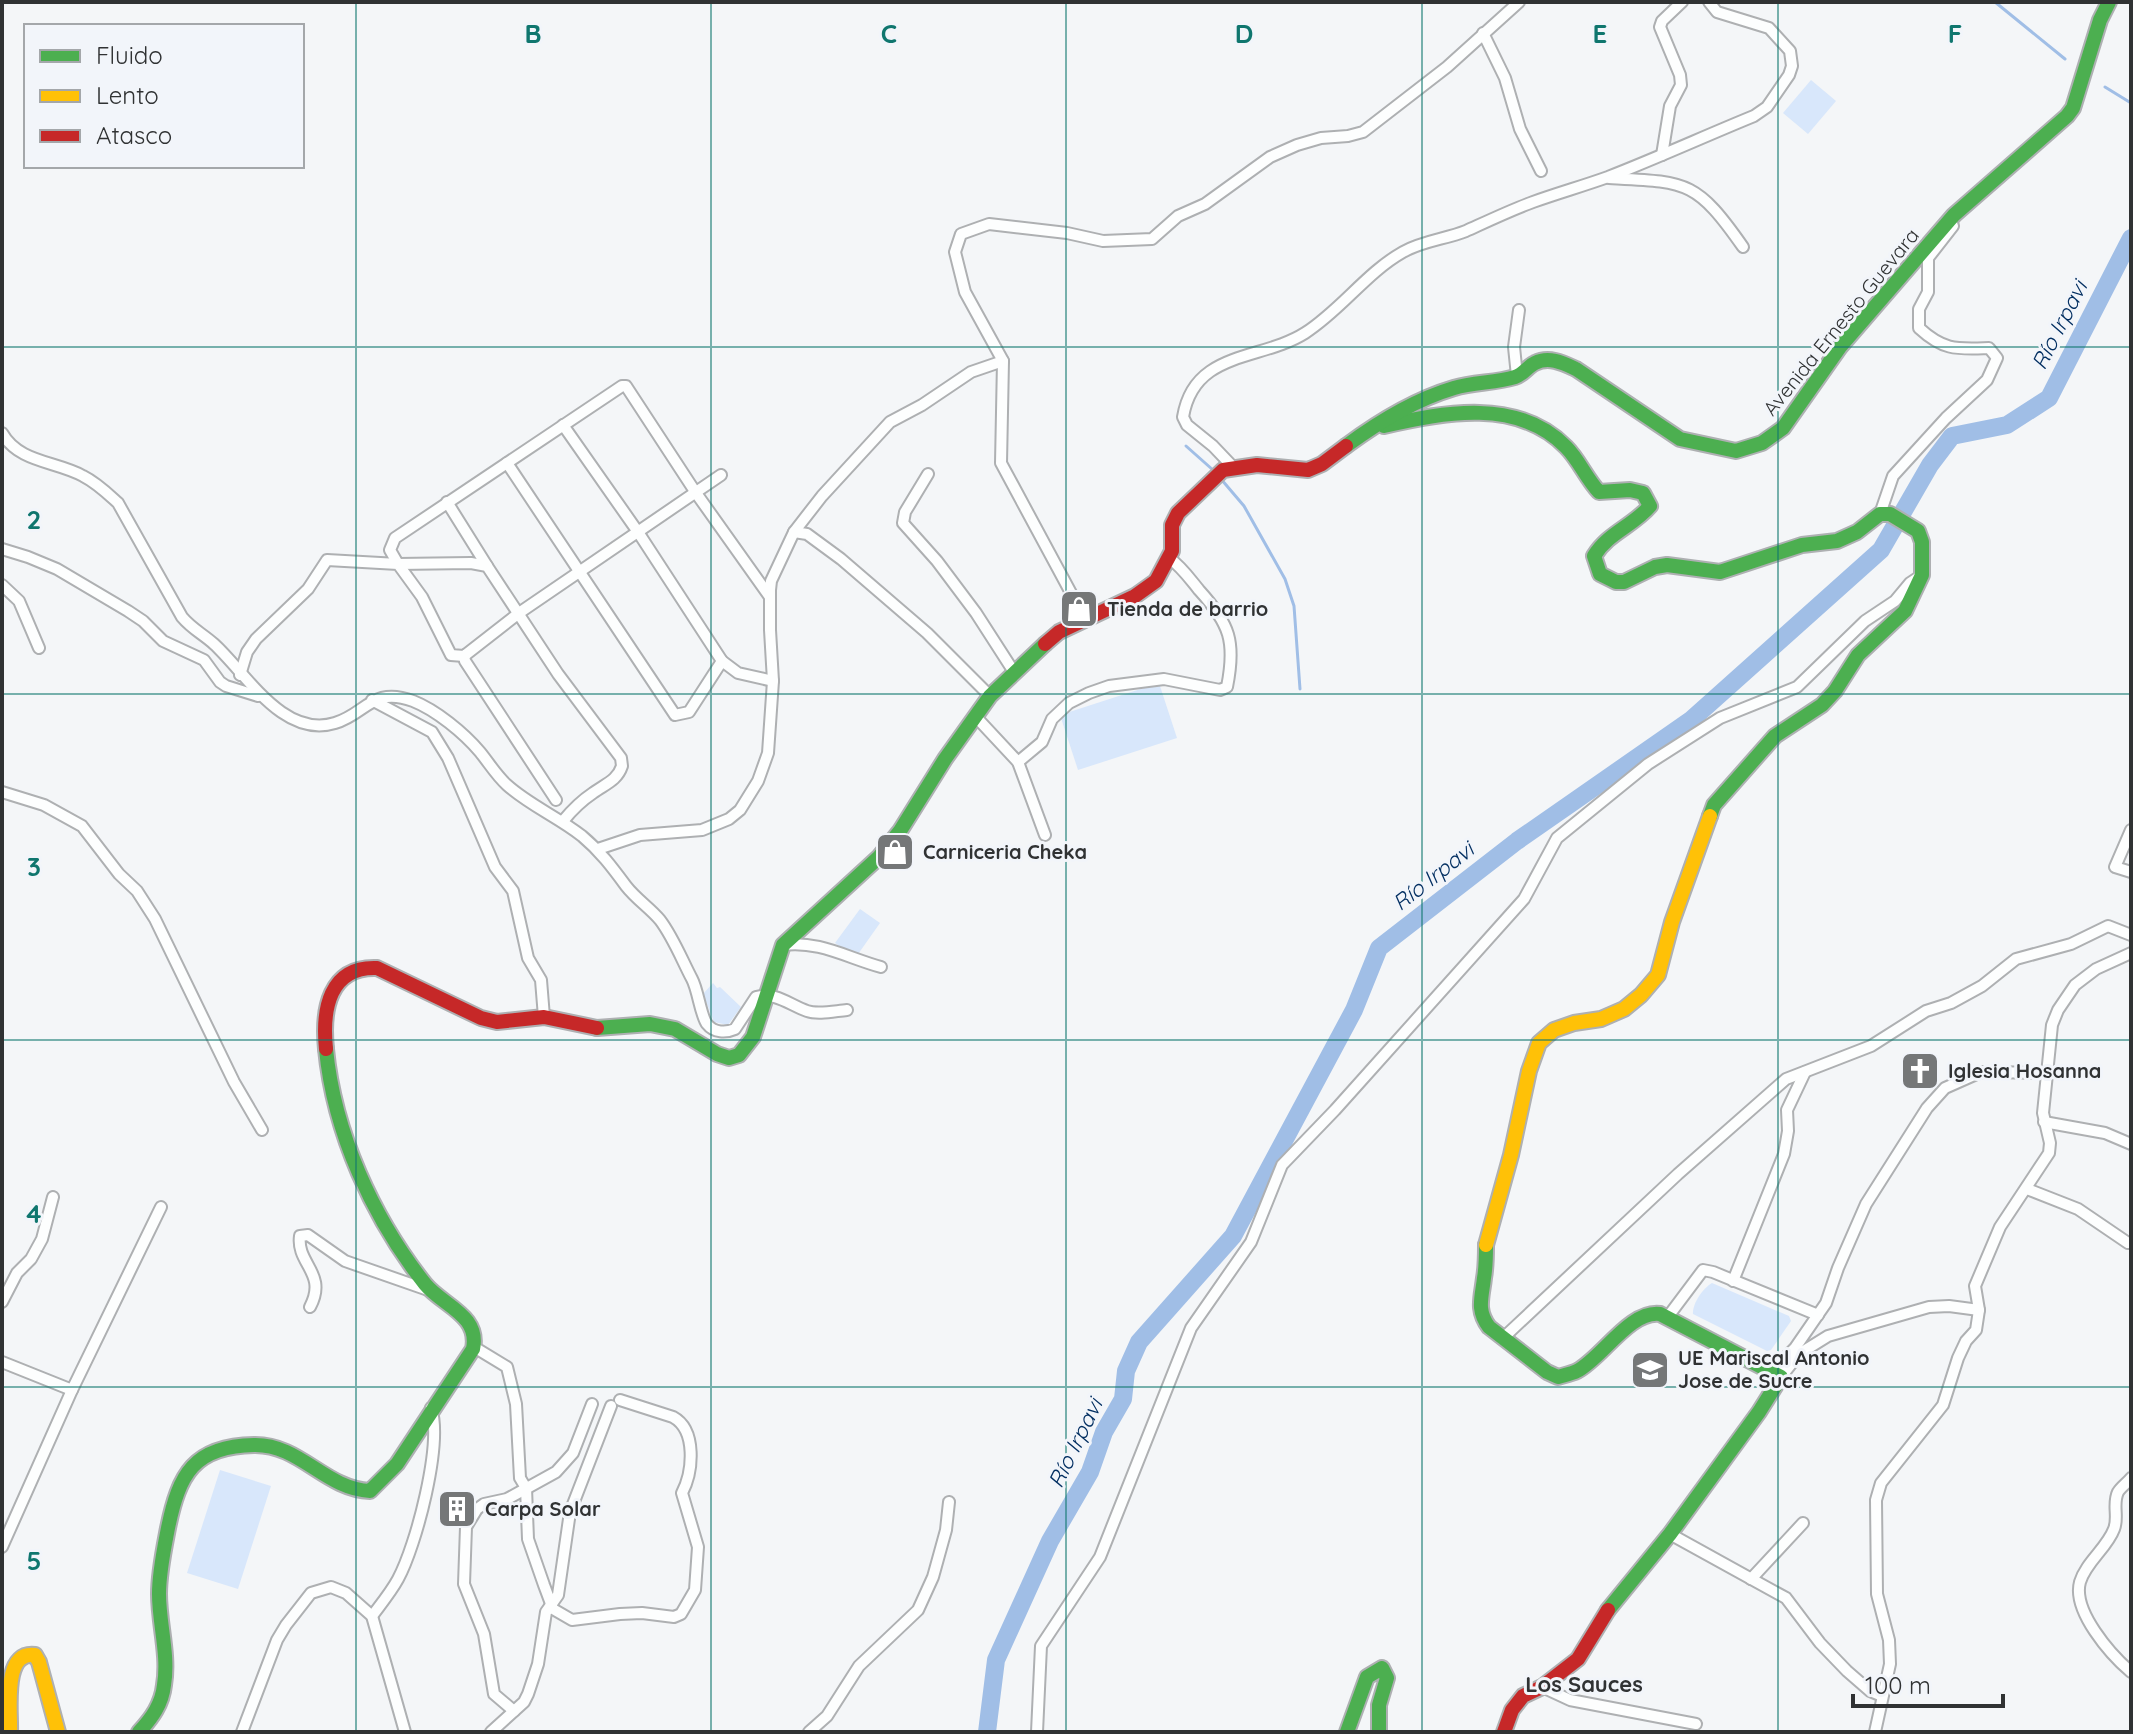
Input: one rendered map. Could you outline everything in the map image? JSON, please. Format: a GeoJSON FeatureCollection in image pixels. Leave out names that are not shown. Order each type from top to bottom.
{"type":"FeatureCollection","features":[{"type":"Feature","properties":{"kind":"main road","name":"Avenida Ernesto Guevara"},"geometry":{"type":"LineString","coordinates":[[1228,468],[1257,465],[1308,470],[1322,464],[1365,432],[1425,400],[1454,388],[1517,376],[1534,363],[1547,360],[1560,361],[1576,369],[1680,439],[1719,450],[1736,451],[1762,443],[1783,428],[1840,347],[1954,215],[2045,137],[2073,108],[2100,20],[2109,2]]}},
{"type":"Feature","properties":{"kind":"main road"},"geometry":{"type":"LineString","coordinates":[[1365,432],[1433,417],[1475,415],[1508,415],[1538,425],[1567,448],[1599,492],[1634,489],[1649,498],[1650,506],[1639,521],[1603,542],[1594,556],[1600,574],[1616,582],[1667,565],[1714,572],[1728,570],[1802,545],[1847,537],[1885,514],[1910,524],[1918,531],[1922,542],[1922,575],[1905,611],[1858,655],[1822,705],[1775,736],[1714,805],[1672,922],[1658,975],[1624,1009],[1601,1019],[1554,1030],[1539,1043],[1529,1071],[1511,1155],[1486,1241],[1485,1275],[1479,1306],[1482,1318],[1489,1327],[1547,1372],[1558,1377],[1577,1371],[1639,1318],[1652,1313],[1781,1377],[1670,1534],[1598,1624],[1578,1659],[1542,1687],[1523,1696],[1512,1710],[1504,1732]]}},
{"type":"Feature","properties":{"kind":"main road"},"geometry":{"type":"LineString","coordinates":[[139,1732],[155,1712],[164,1683],[160,1567],[172,1510],[187,1471],[215,1451],[252,1445],[275,1447],[289,1452],[350,1490],[370,1491],[387,1478],[474,1347],[473,1330],[466,1319],[430,1291],[416,1272],[364,1184],[342,1133],[325,1041],[331,992],[338,981],[361,967],[377,968],[481,1018],[497,1022],[544,1017],[581,1027],[650,1024],[675,1029],[717,1054],[729,1058],[739,1055],[753,1037],[783,945],[879,857],[900,831],[945,759],[990,696],[1039,647],[1085,619],[1135,596],[1156,581],[1172,551],[1172,525],[1178,513],[1211,480],[1228,468]]}},
{"type":"Feature","properties":{"kind":"main road"},"geometry":{"type":"LineString","coordinates":[[10,1732],[12,1667],[17,1659],[30,1654],[39,1659],[48,1706],[58,1732]]}},
{"type":"Feature","properties":{"kind":"main road"},"geometry":{"type":"LineString","coordinates":[[1347,1732],[1367,1677],[1382,1668],[1387,1678],[1379,1705],[1379,1732]]}},
{"type":"Feature","properties":{"kind":"street"},"geometry":{"type":"LineString","coordinates":[[1085,619],[1001,463],[1003,361],[965,292],[955,252],[961,234],[989,224],[1067,233],[1103,241],[1152,239],[1178,216],[1205,204],[1270,157],[1321,138],[1363,132],[1447,67],[1519,2]]}},
{"type":"Feature","properties":{"kind":"street"},"geometry":{"type":"LineString","coordinates":[[1662,155],[1670,106],[1681,85],[1680,75],[1660,27],[1662,21],[1682,2]]}},
{"type":"Feature","properties":{"kind":"street"},"geometry":{"type":"LineString","coordinates":[[1228,468],[1213,446],[1187,425],[1183,417],[1194,388],[1214,368],[1230,359],[1288,343],[1307,332],[1377,270],[1406,250],[1452,237],[1530,203],[1607,177],[1762,112],[1789,75],[1792,66],[1790,51],[1769,28],[1717,12],[1709,2]]}},
{"type":"Feature","properties":{"kind":"street"},"geometry":{"type":"LineString","coordinates":[[1483,33],[1505,78],[1520,129],[1541,171]]}},
{"type":"Feature","properties":{"kind":"street"},"geometry":{"type":"LineString","coordinates":[[1607,177],[1672,182],[1692,189],[1725,220],[1743,247]]}},
{"type":"Feature","properties":{"kind":"street"},"geometry":{"type":"LineString","coordinates":[[1885,514],[1893,476],[1946,418],[1987,380],[1997,358],[1989,348],[1952,349],[1933,341],[1919,328],[1919,309],[1928,292],[1928,258],[1970,199]]}},
{"type":"Feature","properties":{"kind":"street"},"geometry":{"type":"LineString","coordinates":[[1517,376],[1514,347],[1519,310]]}},
{"type":"Feature","properties":{"kind":"street"},"geometry":{"type":"LineString","coordinates":[[598,849],[640,835],[702,830],[729,819],[740,810],[758,781],[768,753],[773,681],[771,581],[794,532],[822,496],[890,422],[971,372],[1003,361]]}},
{"type":"Feature","properties":{"kind":"street"},"geometry":{"type":"LineString","coordinates":[[721,475],[696,493],[519,613],[464,656],[451,655],[422,597],[390,550],[395,538],[626,386],[696,493],[770,597]]}},
{"type":"Feature","properties":{"kind":"street"},"geometry":{"type":"LineString","coordinates":[[563,425],[638,532],[722,661],[738,673],[773,681]]}},
{"type":"Feature","properties":{"kind":"street"},"geometry":{"type":"LineString","coordinates":[[2,433],[6,441],[21,453],[81,474],[118,503],[192,630],[214,644],[260,696],[299,722],[334,724],[372,700],[397,697],[413,701],[460,732],[509,787],[563,821],[598,849],[639,901],[668,930],[692,979],[707,1025],[718,1031],[735,1029],[756,997],[766,994],[810,1013],[847,1010]]}},
{"type":"Feature","properties":{"kind":"street"},"geometry":{"type":"LineString","coordinates":[[507,463],[675,715],[689,712],[722,661]]}},
{"type":"Feature","properties":{"kind":"street"},"geometry":{"type":"LineString","coordinates":[[928,474],[905,512],[903,523],[937,561],[976,613],[1014,672]]}},
{"type":"Feature","properties":{"kind":"street"},"geometry":{"type":"LineString","coordinates":[[447,502],[558,674],[621,758],[622,766],[615,779],[582,801],[563,821]]}},
{"type":"Feature","properties":{"kind":"street"},"geometry":{"type":"LineString","coordinates":[[794,532],[807,534],[841,559],[927,633],[990,696]]}},
{"type":"Feature","properties":{"kind":"street"},"geometry":{"type":"LineString","coordinates":[[2,549],[57,569],[128,611],[163,641],[204,660],[226,686],[260,696]]}},
{"type":"Feature","properties":{"kind":"street"},"geometry":{"type":"LineString","coordinates":[[1018,762],[1042,742],[1052,719],[1069,703],[1089,693],[1109,686],[1164,679],[1220,690],[1227,687],[1232,646],[1227,628],[1219,611],[1169,558]]}},
{"type":"Feature","properties":{"kind":"street"},"geometry":{"type":"LineString","coordinates":[[240,675],[247,652],[256,639],[308,589],[327,560],[487,566]]}},
{"type":"Feature","properties":{"kind":"street"},"geometry":{"type":"LineString","coordinates":[[1037,1732],[1041,1646],[1100,1557],[1191,1328],[1251,1242],[1282,1165],[1524,899],[1557,838],[1648,764],[1720,718],[1797,687],[1865,621],[1895,601],[1910,583],[1922,575]]}},
{"type":"Feature","properties":{"kind":"street"},"geometry":{"type":"LineString","coordinates":[[2,585],[19,601],[39,648]]}},
{"type":"Feature","properties":{"kind":"street"},"geometry":{"type":"LineString","coordinates":[[464,656],[556,800]]}},
{"type":"Feature","properties":{"kind":"street"},"geometry":{"type":"LineString","coordinates":[[372,700],[432,732],[448,758],[495,867],[513,891],[528,958],[541,980],[544,1017]]}},
{"type":"Feature","properties":{"kind":"street"},"geometry":{"type":"LineString","coordinates":[[976,717],[1018,762],[1045,835]]}},
{"type":"Feature","properties":{"kind":"street"},"geometry":{"type":"LineString","coordinates":[[2,792],[44,805],[82,826],[119,874],[137,891],[155,919],[247,1108],[262,1130]]}},
{"type":"Feature","properties":{"kind":"street"},"geometry":{"type":"LineString","coordinates":[[2131,830],[2115,867],[2131,872]]}},
{"type":"Feature","properties":{"kind":"street"},"geometry":{"type":"LineString","coordinates":[[1502,1339],[1786,1079],[1871,1046],[1926,1011],[1951,1003],[1982,986],[2016,959],[2071,944],[2108,926],[2131,935]]}},
{"type":"Feature","properties":{"kind":"street"},"geometry":{"type":"LineString","coordinates":[[783,945],[810,943],[881,967]]}},
{"type":"Feature","properties":{"kind":"street"},"geometry":{"type":"LineString","coordinates":[[1875,1732],[1882,1696],[1889,1682],[1890,1664],[1889,1640],[1877,1594],[1876,1500],[1881,1483],[1943,1405],[1958,1358],[1966,1341],[1976,1330],[1979,1310],[1975,1286],[2000,1227],[2049,1153],[2044,1099],[2052,1025],[2058,1010],[2075,985],[2096,969],[2131,953]]}},
{"type":"Feature","properties":{"kind":"street"},"geometry":{"type":"LineString","coordinates":[[1733,1281],[1784,1154],[1788,1131],[1787,1110],[1805,1072]]}},
{"type":"Feature","properties":{"kind":"street"},"geometry":{"type":"LineString","coordinates":[[1781,1377],[1781,1362],[1795,1348],[1826,1303],[1848,1241],[1866,1204],[1927,1108],[1945,1088],[1981,1072],[2048,1073]]}},
{"type":"Feature","properties":{"kind":"street"},"geometry":{"type":"LineString","coordinates":[[2044,1122],[2105,1133],[2131,1144]]}},
{"type":"Feature","properties":{"kind":"street"},"geometry":{"type":"LineString","coordinates":[[2027,1189],[2078,1209],[2128,1243]]}},
{"type":"Feature","properties":{"kind":"street"},"geometry":{"type":"LineString","coordinates":[[2,1302],[17,1273],[31,1259],[42,1239],[53,1197]]}},
{"type":"Feature","properties":{"kind":"street"},"geometry":{"type":"LineString","coordinates":[[2,1547],[72,1390],[161,1207]]}},
{"type":"Feature","properties":{"kind":"street"},"geometry":{"type":"LineString","coordinates":[[310,1307],[317,1287],[299,1242],[303,1234],[345,1261],[430,1291]]}},
{"type":"Feature","properties":{"kind":"street"},"geometry":{"type":"LineString","coordinates":[[1667,1318],[1703,1270],[1818,1315]]}},
{"type":"Feature","properties":{"kind":"street"},"geometry":{"type":"LineString","coordinates":[[1781,1377],[1799,1354],[1828,1336],[1929,1307],[1979,1310]]}},
{"type":"Feature","properties":{"kind":"street"},"geometry":{"type":"LineString","coordinates":[[474,1347],[507,1367],[516,1404],[520,1478],[526,1488],[528,1539],[551,1604],[553,1609],[572,1620],[642,1613],[674,1617],[681,1614],[695,1590],[698,1547],[682,1493],[690,1478],[691,1465],[686,1432],[673,1417],[616,1403],[570,1512],[558,1595],[551,1604],[546,1612],[538,1664],[528,1694],[491,1732]]}},
{"type":"Feature","properties":{"kind":"street"},"geometry":{"type":"LineString","coordinates":[[2,1362],[72,1390]]}},
{"type":"Feature","properties":{"kind":"street"},"geometry":{"type":"LineString","coordinates":[[514,1711],[494,1694],[484,1634],[464,1584],[466,1527],[477,1509],[484,1504],[507,1499],[543,1481],[566,1462],[592,1404]]}},
{"type":"Feature","properties":{"kind":"street"},"geometry":{"type":"LineString","coordinates":[[372,1616],[398,1578],[412,1544],[433,1458],[436,1422],[431,1408]]}},
{"type":"Feature","properties":{"kind":"street"},"geometry":{"type":"LineString","coordinates":[[2131,1478],[2119,1492],[2115,1503],[2117,1521],[2113,1534],[2080,1582],[2083,1607],[2102,1643],[2131,1672]]}},
{"type":"Feature","properties":{"kind":"street"},"geometry":{"type":"LineString","coordinates":[[809,1732],[827,1716],[859,1666],[918,1610],[933,1577],[946,1530],[949,1502]]}},
{"type":"Feature","properties":{"kind":"street"},"geometry":{"type":"LineString","coordinates":[[1751,1579],[1803,1523]]}},
{"type":"Feature","properties":{"kind":"street"},"geometry":{"type":"LineString","coordinates":[[1670,1534],[1786,1598],[1820,1643],[1870,1691],[1882,1696]]}},
{"type":"Feature","properties":{"kind":"street"},"geometry":{"type":"LineString","coordinates":[[242,1732],[277,1640],[311,1593],[331,1587],[339,1588],[372,1616],[405,1732]]}},
{"type":"Feature","properties":{"kind":"street"},"geometry":{"type":"LineString","coordinates":[[1542,1687],[1570,1700],[1696,1724]]}},
{"type":"Feature","properties":{"kind":"shaded area"},"geometry":{"type":"Polygon","coordinates":[[[1811,80],[1836,101],[1808,134],[1783,113],[1811,80]]]}},
{"type":"Feature","properties":{"kind":"shaded area"},"geometry":{"type":"Polygon","coordinates":[[[1159,683],[1177,738],[1078,770],[1060,715],[1159,683]]]}},
{"type":"Feature","properties":{"kind":"shaded area"},"geometry":{"type":"Polygon","coordinates":[[[860,909],[880,923],[856,957],[835,943],[860,909]]]}},
{"type":"Feature","properties":{"kind":"shaded area"},"geometry":{"type":"Polygon","coordinates":[[[713,983],[741,1007],[728,1025],[714,1022],[703,994],[713,983]]]}},
{"type":"Feature","properties":{"kind":"shaded area"},"geometry":{"type":"Polygon","coordinates":[[[1712,1283],[1789,1316],[1791,1321],[1771,1350],[1767,1351],[1693,1314],[1699,1297],[1712,1283]]]}},
{"type":"Feature","properties":{"kind":"shaded area"},"geometry":{"type":"Polygon","coordinates":[[[220,1470],[271,1486],[238,1589],[187,1573],[220,1470]]]}},
{"type":"Feature","properties":{"kind":"waterway"},"geometry":{"type":"LineString","coordinates":[[1995,2],[2065,59]]}},
{"type":"Feature","properties":{"kind":"waterway"},"geometry":{"type":"LineString","coordinates":[[2105,87],[2131,103]]}},
{"type":"Feature","properties":{"kind":"waterway","name":"Río Irpavi"},"geometry":{"type":"LineString","coordinates":[[987,1732],[996,1660],[1050,1541],[1090,1472],[1104,1432],[1123,1399],[1126,1371],[1139,1342],[1233,1236],[1354,1010],[1379,948],[1517,841],[1691,720],[1881,550],[1930,465],[1952,436],[2007,425],[2049,398],[2131,238]]}},
{"type":"Feature","properties":{"kind":"waterway"},"geometry":{"type":"LineString","coordinates":[[1186,446],[1213,470]]}},
{"type":"Feature","properties":{"kind":"waterway"},"geometry":{"type":"LineString","coordinates":[[1221,479],[1244,506],[1285,579],[1294,606],[1300,689]]}},
{"type":"Feature","properties":{"kind":"traffic: fast"},"geometry":{"type":"LineString","coordinates":[[1346,446],[1384,420],[1426,398],[1462,386],[1515,377],[1532,364],[1545,360],[1576,369],[1680,439],[1736,451],[1762,443],[1783,428],[1840,347],[1954,215],[2067,116],[2073,108],[2100,20],[2109,2]]}},
{"type":"Feature","properties":{"kind":"traffic: fast"},"geometry":{"type":"LineString","coordinates":[[1384,426],[1431,416],[1503,415],[1547,431],[1571,452],[1599,492],[1630,490],[1643,493],[1650,506],[1606,541],[1594,556],[1600,574],[1616,582],[1624,582],[1655,567],[1667,565],[1720,572],[1802,545],[1837,541],[1857,532],[1880,514],[1890,514],[1918,531],[1922,542],[1922,575],[1905,611],[1858,655],[1822,705],[1775,736],[1714,805],[1710,816]]}},
{"type":"Feature","properties":{"kind":"traffic: fast"},"geometry":{"type":"LineString","coordinates":[[597,1028],[650,1024],[675,1029],[717,1054],[729,1058],[739,1055],[753,1037],[783,945],[879,857],[900,831],[945,759],[990,696],[1045,644]]}},
{"type":"Feature","properties":{"kind":"traffic: fast"},"geometry":{"type":"LineString","coordinates":[[139,1732],[156,1710],[163,1692],[165,1662],[159,1605],[161,1569],[172,1509],[184,1478],[193,1467],[203,1457],[217,1451],[254,1445],[270,1447],[285,1451],[339,1483],[370,1491],[397,1464],[473,1349],[474,1337],[466,1319],[425,1284],[373,1203],[347,1143],[330,1081],[326,1049]]}},
{"type":"Feature","properties":{"kind":"traffic: fast"},"geometry":{"type":"LineString","coordinates":[[1486,1245],[1481,1303],[1485,1321],[1547,1372],[1558,1377],[1587,1365],[1638,1319],[1660,1314],[1781,1377],[1670,1534],[1608,1610]]}},
{"type":"Feature","properties":{"kind":"traffic: fast"},"geometry":{"type":"LineString","coordinates":[[1347,1732],[1367,1677],[1382,1668],[1387,1678],[1379,1705],[1379,1732]]}},
{"type":"Feature","properties":{"kind":"traffic: slow"},"geometry":{"type":"LineString","coordinates":[[1486,1245],[1511,1155],[1529,1071],[1539,1043],[1554,1030],[1601,1019],[1624,1009],[1658,975],[1672,922],[1710,816]]}},
{"type":"Feature","properties":{"kind":"traffic: slow"},"geometry":{"type":"LineString","coordinates":[[10,1732],[13,1672],[24,1656],[35,1655],[58,1732]]}},
{"type":"Feature","properties":{"kind":"traffic: jam"},"geometry":{"type":"LineString","coordinates":[[1045,644],[1059,632],[1135,596],[1156,581],[1172,551],[1172,525],[1178,513],[1223,470],[1257,465],[1308,470],[1322,464],[1346,446]]}},
{"type":"Feature","properties":{"kind":"traffic: jam"},"geometry":{"type":"LineString","coordinates":[[326,1049],[326,1020],[332,993],[348,974],[361,969],[377,968],[481,1018],[497,1022],[544,1017],[597,1028]]}},
{"type":"Feature","properties":{"kind":"traffic: jam"},"geometry":{"type":"LineString","coordinates":[[1504,1732],[1512,1710],[1523,1696],[1542,1687],[1578,1659],[1608,1610]]}},
{"type":"Feature","properties":{"kind":"place","name":"Tienda de barrio"},"geometry":{"type":"Point","coordinates":[1079,609]}},
{"type":"Feature","properties":{"kind":"place","name":"Carniceria Cheka"},"geometry":{"type":"Point","coordinates":[895,852]}},
{"type":"Feature","properties":{"kind":"place","name":"Iglesia Hosanna"},"geometry":{"type":"Point","coordinates":[1920,1071]}},
{"type":"Feature","properties":{"kind":"place","name":"UE Mariscal Antonio Jose de Sucre"},"geometry":{"type":"Point","coordinates":[1650,1370]}},
{"type":"Feature","properties":{"kind":"place","name":"Carpa Solar"},"geometry":{"type":"Point","coordinates":[457,1509]}},
{"type":"Feature","properties":{"kind":"district","name":"Los Sauces"},"geometry":{"type":"Point","coordinates":[1584,1684]}}]}
